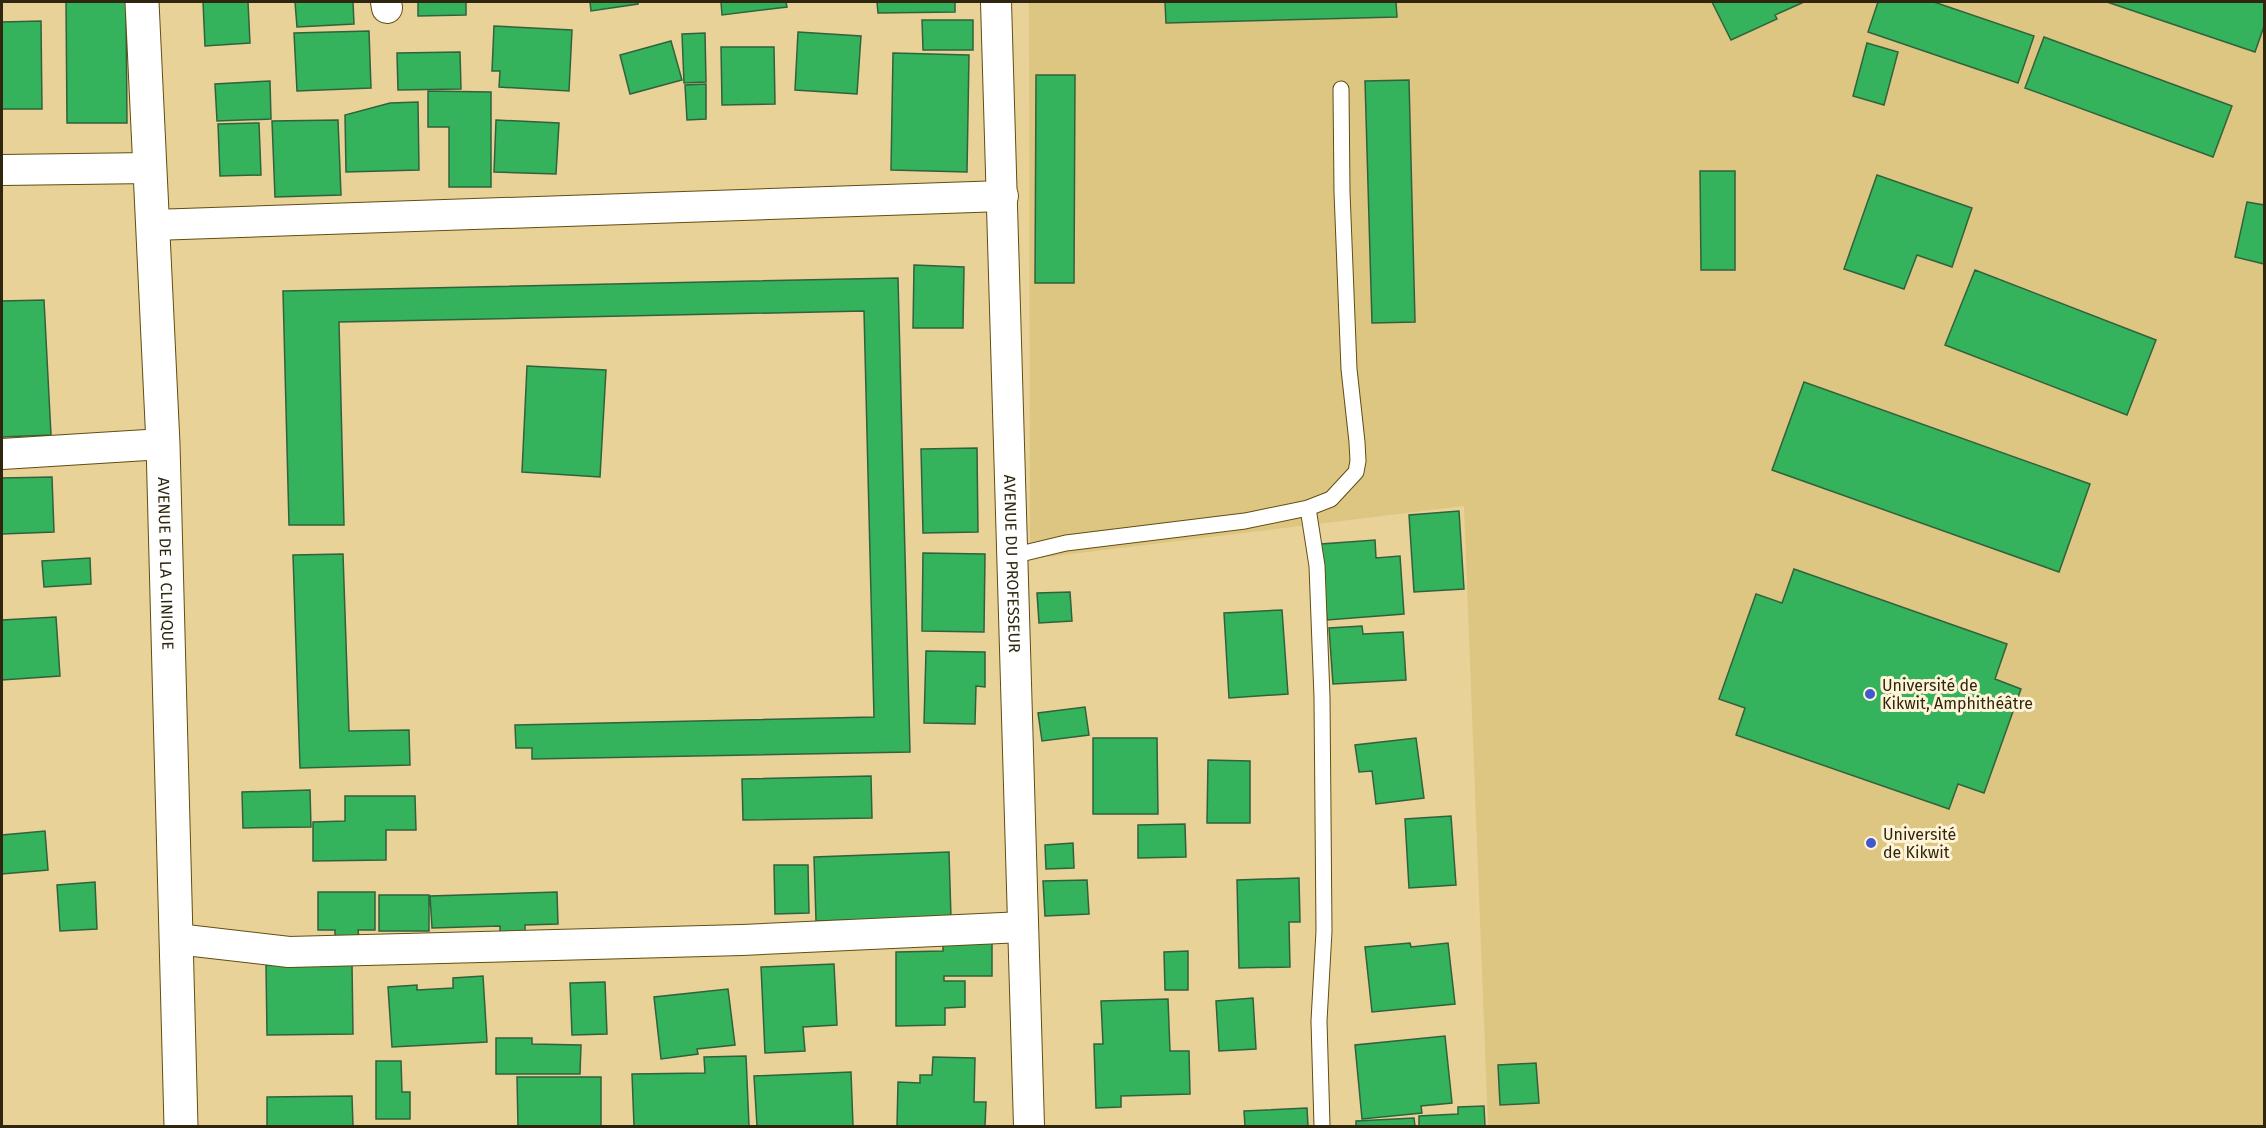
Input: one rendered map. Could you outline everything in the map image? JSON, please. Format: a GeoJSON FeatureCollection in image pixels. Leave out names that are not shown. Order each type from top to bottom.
{"type":"FeatureCollection","features":[{"type":"Feature","properties":{"kind":"street","name":"AVENUE DE LA CLINIQUE"},"geometry":{"type":"LineString","coordinates":[[142,2],[163,444],[181,1126]]}},
{"type":"Feature","properties":{"kind":"street","name":"AVENUE DU PROFESSEUR"},"geometry":{"type":"LineString","coordinates":[[996,2],[1029,1126]]}},
{"type":"Feature","properties":{"kind":"street"},"geometry":{"type":"LineString","coordinates":[[2,170],[150,168]]}},
{"type":"Feature","properties":{"kind":"street"},"geometry":{"type":"LineString","coordinates":[[153,225],[1002,196]]}},
{"type":"Feature","properties":{"kind":"street"},"geometry":{"type":"LineString","coordinates":[[2,454],[163,444]]}},
{"type":"Feature","properties":{"kind":"street"},"geometry":{"type":"LineString","coordinates":[[177,939],[289,952],[742,940],[1023,927]]}},
{"type":"Feature","properties":{"kind":"lane"},"geometry":{"type":"LineString","coordinates":[[1012,556],[1066,543],[1245,521],[1308,508],[1331,499],[1356,472],[1358,461],[1348,369],[1341,89]]}},
{"type":"Feature","properties":{"kind":"lane"},"geometry":{"type":"LineString","coordinates":[[1308,508],[1317,566],[1322,697],[1324,930],[1319,1021],[1322,1126]]}},
{"type":"Feature","properties":{"kind":"shaded area","name":"Université de Kikwit"},"geometry":{"type":"Polygon","coordinates":[[[1029,2],[2264,2],[2264,1126],[1488,1126],[1464,506],[1030,559],[1029,2]]]}},
{"type":"Feature","properties":{"kind":"building"},"geometry":{"type":"Polygon","coordinates":[[[66,2],[126,2],[127,123],[67,123],[66,2]]]}},
{"type":"Feature","properties":{"kind":"building"},"geometry":{"type":"Polygon","coordinates":[[[203,2],[248,2],[250,43],[205,46],[203,2]]]}},
{"type":"Feature","properties":{"kind":"building"},"geometry":{"type":"Polygon","coordinates":[[[295,2],[353,2],[354,24],[297,27],[295,2]]]}},
{"type":"Feature","properties":{"kind":"building"},"geometry":{"type":"Polygon","coordinates":[[[418,2],[466,2],[466,15],[418,16],[418,2]]]}},
{"type":"Feature","properties":{"kind":"building"},"geometry":{"type":"Polygon","coordinates":[[[590,2],[638,2],[638,4],[591,11],[590,2]]]}},
{"type":"Feature","properties":{"kind":"building"},"geometry":{"type":"Polygon","coordinates":[[[721,2],[786,2],[787,7],[722,15],[721,2]]]}},
{"type":"Feature","properties":{"kind":"building"},"geometry":{"type":"Polygon","coordinates":[[[877,2],[955,2],[955,12],[878,13],[877,2]]]}},
{"type":"Feature","properties":{"kind":"building"},"geometry":{"type":"Polygon","coordinates":[[[1165,2],[1396,2],[1397,17],[1166,23],[1165,2]]]}},
{"type":"Feature","properties":{"kind":"building"},"geometry":{"type":"Polygon","coordinates":[[[1712,2],[1804,2],[1775,15],[1777,19],[1731,40],[1712,2]]]}},
{"type":"Feature","properties":{"kind":"building"},"geometry":{"type":"Polygon","coordinates":[[[1878,2],[1934,2],[2034,36],[2018,83],[1868,32],[1878,2]]]}},
{"type":"Feature","properties":{"kind":"building"},"geometry":{"type":"Polygon","coordinates":[[[2107,2],[2264,2],[2264,26],[2255,52],[2107,2]]]}},
{"type":"Feature","properties":{"kind":"building"},"geometry":{"type":"Polygon","coordinates":[[[922,20],[973,20],[973,50],[923,50],[922,20]]]}},
{"type":"Feature","properties":{"kind":"building"},"geometry":{"type":"Polygon","coordinates":[[[41,21],[42,109],[2,109],[2,22],[41,21]]]}},
{"type":"Feature","properties":{"kind":"building"},"geometry":{"type":"Polygon","coordinates":[[[494,26],[572,30],[569,91],[499,87],[500,71],[492,71],[494,26]]]}},
{"type":"Feature","properties":{"kind":"building"},"geometry":{"type":"Polygon","coordinates":[[[369,31],[371,88],[297,91],[294,33],[369,31]]]}},
{"type":"Feature","properties":{"kind":"building"},"geometry":{"type":"Polygon","coordinates":[[[798,32],[861,36],[857,94],[795,90],[798,32]]]}},
{"type":"Feature","properties":{"kind":"building"},"geometry":{"type":"Polygon","coordinates":[[[705,33],[706,82],[684,83],[682,34],[705,33]]]}},
{"type":"Feature","properties":{"kind":"building"},"geometry":{"type":"Polygon","coordinates":[[[2044,37],[2232,106],[2213,157],[2025,88],[2044,37]]]}},
{"type":"Feature","properties":{"kind":"building"},"geometry":{"type":"Polygon","coordinates":[[[671,41],[682,80],[630,94],[620,55],[671,41]]]}},
{"type":"Feature","properties":{"kind":"building"},"geometry":{"type":"Polygon","coordinates":[[[1867,43],[1898,52],[1884,105],[1853,96],[1867,43]]]}},
{"type":"Feature","properties":{"kind":"building"},"geometry":{"type":"Polygon","coordinates":[[[721,47],[774,47],[775,104],[722,105],[721,47]]]}},
{"type":"Feature","properties":{"kind":"building"},"geometry":{"type":"Polygon","coordinates":[[[460,52],[461,89],[398,90],[397,53],[460,52]]]}},
{"type":"Feature","properties":{"kind":"building"},"geometry":{"type":"Polygon","coordinates":[[[893,53],[969,55],[967,172],[891,170],[893,53]]]}},
{"type":"Feature","properties":{"kind":"building"},"geometry":{"type":"Polygon","coordinates":[[[1036,75],[1075,75],[1074,283],[1035,283],[1036,75]]]}},
{"type":"Feature","properties":{"kind":"building"},"geometry":{"type":"Polygon","coordinates":[[[1409,80],[1415,322],[1372,323],[1365,81],[1409,80]]]}},
{"type":"Feature","properties":{"kind":"building"},"geometry":{"type":"Polygon","coordinates":[[[270,81],[271,119],[217,121],[215,84],[270,81]]]}},
{"type":"Feature","properties":{"kind":"building"},"geometry":{"type":"Polygon","coordinates":[[[706,84],[706,119],[687,120],[685,85],[706,84]]]}},
{"type":"Feature","properties":{"kind":"building"},"geometry":{"type":"Polygon","coordinates":[[[428,91],[491,92],[491,187],[449,187],[449,127],[428,127],[428,91]]]}},
{"type":"Feature","properties":{"kind":"building"},"geometry":{"type":"Polygon","coordinates":[[[418,102],[419,170],[346,172],[345,115],[390,103],[418,102]]]}},
{"type":"Feature","properties":{"kind":"building"},"geometry":{"type":"Polygon","coordinates":[[[338,120],[341,195],[275,197],[272,121],[338,120]]]}},
{"type":"Feature","properties":{"kind":"building"},"geometry":{"type":"Polygon","coordinates":[[[496,120],[559,123],[556,174],[494,172],[496,120]]]}},
{"type":"Feature","properties":{"kind":"building"},"geometry":{"type":"Polygon","coordinates":[[[259,123],[261,175],[220,176],[218,124],[259,123]]]}},
{"type":"Feature","properties":{"kind":"building"},"geometry":{"type":"Polygon","coordinates":[[[1700,171],[1735,171],[1735,270],[1701,270],[1700,171]]]}},
{"type":"Feature","properties":{"kind":"building"},"geometry":{"type":"Polygon","coordinates":[[[1877,175],[1972,208],[1952,267],[1917,255],[1904,289],[1844,269],[1877,175]]]}},
{"type":"Feature","properties":{"kind":"building"},"geometry":{"type":"Polygon","coordinates":[[[2247,202],[2264,205],[2264,264],[2235,257],[2247,202]]]}},
{"type":"Feature","properties":{"kind":"building"},"geometry":{"type":"Polygon","coordinates":[[[914,265],[964,267],[963,328],[913,328],[914,265]]]}},
{"type":"Feature","properties":{"kind":"building"},"geometry":{"type":"Polygon","coordinates":[[[1975,270],[2156,340],[2127,415],[1945,345],[1975,270]]]}},
{"type":"Feature","properties":{"kind":"building"},"geometry":{"type":"Polygon","coordinates":[[[898,278],[910,752],[532,759],[532,748],[516,748],[515,725],[874,717],[864,311],[339,322],[344,525],[289,525],[283,291],[898,278]]]}},
{"type":"Feature","properties":{"kind":"building"},"geometry":{"type":"Polygon","coordinates":[[[44,300],[51,435],[2,437],[2,301],[44,300]]]}},
{"type":"Feature","properties":{"kind":"building"},"geometry":{"type":"Polygon","coordinates":[[[527,366],[606,370],[600,477],[522,472],[527,366]]]}},
{"type":"Feature","properties":{"kind":"building"},"geometry":{"type":"Polygon","coordinates":[[[1804,382],[2090,484],[2059,572],[1772,470],[1804,382]]]}},
{"type":"Feature","properties":{"kind":"building"},"geometry":{"type":"Polygon","coordinates":[[[977,448],[978,532],[923,533],[921,449],[977,448]]]}},
{"type":"Feature","properties":{"kind":"building"},"geometry":{"type":"Polygon","coordinates":[[[52,477],[54,532],[2,534],[2,478],[52,477]]]}},
{"type":"Feature","properties":{"kind":"building"},"geometry":{"type":"Polygon","coordinates":[[[1459,511],[1464,589],[1414,592],[1409,515],[1459,511]]]}},
{"type":"Feature","properties":{"kind":"building"},"geometry":{"type":"Polygon","coordinates":[[[1375,540],[1376,558],[1400,556],[1404,614],[1327,620],[1321,544],[1375,540]]]}},
{"type":"Feature","properties":{"kind":"building"},"geometry":{"type":"Polygon","coordinates":[[[923,553],[985,554],[984,632],[922,631],[923,553]]]}},
{"type":"Feature","properties":{"kind":"building"},"geometry":{"type":"Polygon","coordinates":[[[343,554],[349,731],[409,730],[410,765],[300,768],[293,555],[343,554]]]}},
{"type":"Feature","properties":{"kind":"building"},"geometry":{"type":"Polygon","coordinates":[[[90,558],[91,584],[44,587],[42,561],[90,558]]]}},
{"type":"Feature","properties":{"kind":"building","name":"Université de Kikwit, Amphithéâtre"},"geometry":{"type":"Polygon","coordinates":[[[1794,569],[2007,644],[1995,679],[2021,689],[1984,793],[1958,784],[1949,809],[1736,735],[1745,708],[1719,699],[1756,594],[1782,603],[1794,569]]]}},
{"type":"Feature","properties":{"kind":"building"},"geometry":{"type":"Polygon","coordinates":[[[1070,592],[1072,621],[1039,623],[1037,593],[1070,592]]]}},
{"type":"Feature","properties":{"kind":"building"},"geometry":{"type":"Polygon","coordinates":[[[1282,610],[1288,694],[1229,698],[1224,613],[1282,610]]]}},
{"type":"Feature","properties":{"kind":"building"},"geometry":{"type":"Polygon","coordinates":[[[56,617],[60,676],[2,680],[2,620],[56,617]]]}},
{"type":"Feature","properties":{"kind":"building"},"geometry":{"type":"Polygon","coordinates":[[[1362,626],[1363,634],[1403,632],[1406,680],[1333,684],[1329,628],[1362,626]]]}},
{"type":"Feature","properties":{"kind":"building"},"geometry":{"type":"Polygon","coordinates":[[[926,651],[985,652],[985,687],[976,686],[975,724],[924,723],[926,651]]]}},
{"type":"Feature","properties":{"kind":"building"},"geometry":{"type":"Polygon","coordinates":[[[1085,707],[1089,735],[1042,741],[1038,713],[1085,707]]]}},
{"type":"Feature","properties":{"kind":"building"},"geometry":{"type":"Polygon","coordinates":[[[1093,738],[1157,738],[1158,814],[1093,814],[1093,738]]]}},
{"type":"Feature","properties":{"kind":"building"},"geometry":{"type":"Polygon","coordinates":[[[1416,738],[1424,798],[1376,804],[1372,771],[1359,772],[1355,745],[1416,738]]]}},
{"type":"Feature","properties":{"kind":"building"},"geometry":{"type":"Polygon","coordinates":[[[1208,760],[1250,761],[1250,823],[1207,823],[1208,760]]]}},
{"type":"Feature","properties":{"kind":"building"},"geometry":{"type":"Polygon","coordinates":[[[871,776],[872,818],[743,820],[742,779],[871,776]]]}},
{"type":"Feature","properties":{"kind":"building"},"geometry":{"type":"Polygon","coordinates":[[[310,790],[311,827],[243,828],[242,792],[310,790]]]}},
{"type":"Feature","properties":{"kind":"building"},"geometry":{"type":"Polygon","coordinates":[[[345,796],[415,796],[416,830],[386,830],[386,860],[313,861],[313,822],[345,821],[345,796]]]}},
{"type":"Feature","properties":{"kind":"building"},"geometry":{"type":"Polygon","coordinates":[[[1451,816],[1456,885],[1409,888],[1405,819],[1451,816]]]}},
{"type":"Feature","properties":{"kind":"building"},"geometry":{"type":"Polygon","coordinates":[[[1185,824],[1186,857],[1138,858],[1138,825],[1185,824]]]}},
{"type":"Feature","properties":{"kind":"building"},"geometry":{"type":"Polygon","coordinates":[[[45,831],[48,870],[2,874],[2,835],[45,831]]]}},
{"type":"Feature","properties":{"kind":"building"},"geometry":{"type":"Polygon","coordinates":[[[1073,843],[1074,868],[1046,869],[1045,845],[1073,843]]]}},
{"type":"Feature","properties":{"kind":"building"},"geometry":{"type":"Polygon","coordinates":[[[949,852],[951,918],[816,921],[814,857],[949,852]]]}},
{"type":"Feature","properties":{"kind":"building"},"geometry":{"type":"Polygon","coordinates":[[[774,865],[808,865],[809,913],[775,914],[774,865]]]}},
{"type":"Feature","properties":{"kind":"building"},"geometry":{"type":"Polygon","coordinates":[[[1299,878],[1300,922],[1289,922],[1290,967],[1239,968],[1237,880],[1299,878]]]}},
{"type":"Feature","properties":{"kind":"building"},"geometry":{"type":"Polygon","coordinates":[[[1087,880],[1089,914],[1045,916],[1043,881],[1087,880]]]}},
{"type":"Feature","properties":{"kind":"building"},"geometry":{"type":"Polygon","coordinates":[[[95,882],[97,929],[60,931],[57,885],[95,882]]]}},
{"type":"Feature","properties":{"kind":"building"},"geometry":{"type":"Polygon","coordinates":[[[318,892],[375,892],[375,930],[358,930],[359,938],[335,938],[335,930],[318,930],[318,892]]]}},
{"type":"Feature","properties":{"kind":"building"},"geometry":{"type":"Polygon","coordinates":[[[557,892],[558,924],[525,925],[525,933],[500,935],[500,926],[432,928],[430,896],[557,892]]]}},
{"type":"Feature","properties":{"kind":"building"},"geometry":{"type":"Polygon","coordinates":[[[379,895],[429,895],[429,931],[379,931],[379,895]]]}},
{"type":"Feature","properties":{"kind":"building"},"geometry":{"type":"Polygon","coordinates":[[[992,940],[992,976],[944,976],[944,981],[965,981],[965,1007],[945,1008],[945,1025],[896,1026],[896,952],[943,951],[943,941],[992,940]]]}},
{"type":"Feature","properties":{"kind":"building"},"geometry":{"type":"Polygon","coordinates":[[[1410,943],[1411,947],[1448,943],[1455,1004],[1372,1012],[1365,947],[1410,943]]]}},
{"type":"Feature","properties":{"kind":"building"},"geometry":{"type":"Polygon","coordinates":[[[1188,951],[1188,990],[1165,990],[1164,952],[1188,951]]]}},
{"type":"Feature","properties":{"kind":"building"},"geometry":{"type":"Polygon","coordinates":[[[352,964],[353,1034],[267,1035],[266,965],[352,964]]]}},
{"type":"Feature","properties":{"kind":"building"},"geometry":{"type":"Polygon","coordinates":[[[834,964],[837,1025],[803,1027],[805,1051],[765,1053],[761,967],[834,964]]]}},
{"type":"Feature","properties":{"kind":"building"},"geometry":{"type":"Polygon","coordinates":[[[483,976],[487,1042],[392,1047],[388,987],[417,985],[417,990],[453,988],[453,978],[483,976]]]}},
{"type":"Feature","properties":{"kind":"building"},"geometry":{"type":"Polygon","coordinates":[[[605,982],[607,1034],[572,1035],[570,983],[605,982]]]}},
{"type":"Feature","properties":{"kind":"building"},"geometry":{"type":"Polygon","coordinates":[[[728,989],[735,1045],[697,1049],[698,1054],[661,1059],[654,997],[728,989]]]}},
{"type":"Feature","properties":{"kind":"building"},"geometry":{"type":"Polygon","coordinates":[[[1253,998],[1256,1049],[1219,1051],[1216,1001],[1253,998]]]}},
{"type":"Feature","properties":{"kind":"building"},"geometry":{"type":"Polygon","coordinates":[[[1168,999],[1170,1051],[1189,1051],[1190,1094],[1121,1096],[1121,1107],[1096,1108],[1094,1044],[1103,1044],[1101,1001],[1168,999]]]}},
{"type":"Feature","properties":{"kind":"building"},"geometry":{"type":"Polygon","coordinates":[[[1445,1036],[1452,1103],[1421,1106],[1422,1113],[1362,1119],[1355,1045],[1445,1036]]]}},
{"type":"Feature","properties":{"kind":"building"},"geometry":{"type":"Polygon","coordinates":[[[496,1038],[532,1038],[532,1044],[581,1045],[580,1074],[496,1074],[496,1038]]]}},
{"type":"Feature","properties":{"kind":"building"},"geometry":{"type":"Polygon","coordinates":[[[746,1056],[749,1126],[634,1126],[632,1074],[705,1073],[704,1057],[746,1056]]]}},
{"type":"Feature","properties":{"kind":"building"},"geometry":{"type":"Polygon","coordinates":[[[933,1057],[975,1058],[974,1102],[986,1102],[985,1126],[897,1126],[898,1082],[920,1083],[920,1075],[932,1075],[933,1057]]]}},
{"type":"Feature","properties":{"kind":"building"},"geometry":{"type":"Polygon","coordinates":[[[376,1061],[401,1061],[402,1092],[410,1092],[410,1119],[376,1119],[376,1061]]]}},
{"type":"Feature","properties":{"kind":"building"},"geometry":{"type":"Polygon","coordinates":[[[1536,1063],[1539,1103],[1500,1105],[1498,1065],[1536,1063]]]}},
{"type":"Feature","properties":{"kind":"building"},"geometry":{"type":"Polygon","coordinates":[[[851,1072],[853,1126],[757,1126],[754,1076],[851,1072]]]}},
{"type":"Feature","properties":{"kind":"building"},"geometry":{"type":"Polygon","coordinates":[[[517,1077],[601,1077],[601,1126],[518,1126],[517,1077]]]}},
{"type":"Feature","properties":{"kind":"building"},"geometry":{"type":"Polygon","coordinates":[[[352,1096],[353,1126],[267,1126],[267,1097],[352,1096]]]}},
{"type":"Feature","properties":{"kind":"building"},"geometry":{"type":"Polygon","coordinates":[[[1484,1106],[1485,1126],[1419,1126],[1419,1116],[1458,1114],[1458,1107],[1484,1106]]]}},
{"type":"Feature","properties":{"kind":"building"},"geometry":{"type":"Polygon","coordinates":[[[1307,1108],[1308,1126],[1245,1126],[1244,1111],[1307,1108]]]}},
{"type":"Feature","properties":{"kind":"building"},"geometry":{"type":"Polygon","coordinates":[[[1414,1118],[1415,1126],[1356,1126],[1356,1121],[1414,1118]]]}},
{"type":"Feature","properties":{"kind":"place","name":"Université de Kikwit, Amphithéâtre"},"geometry":{"type":"Point","coordinates":[1870,694]}},
{"type":"Feature","properties":{"kind":"place","name":"Université de Kikwit"},"geometry":{"type":"Point","coordinates":[1871,843]}}]}
